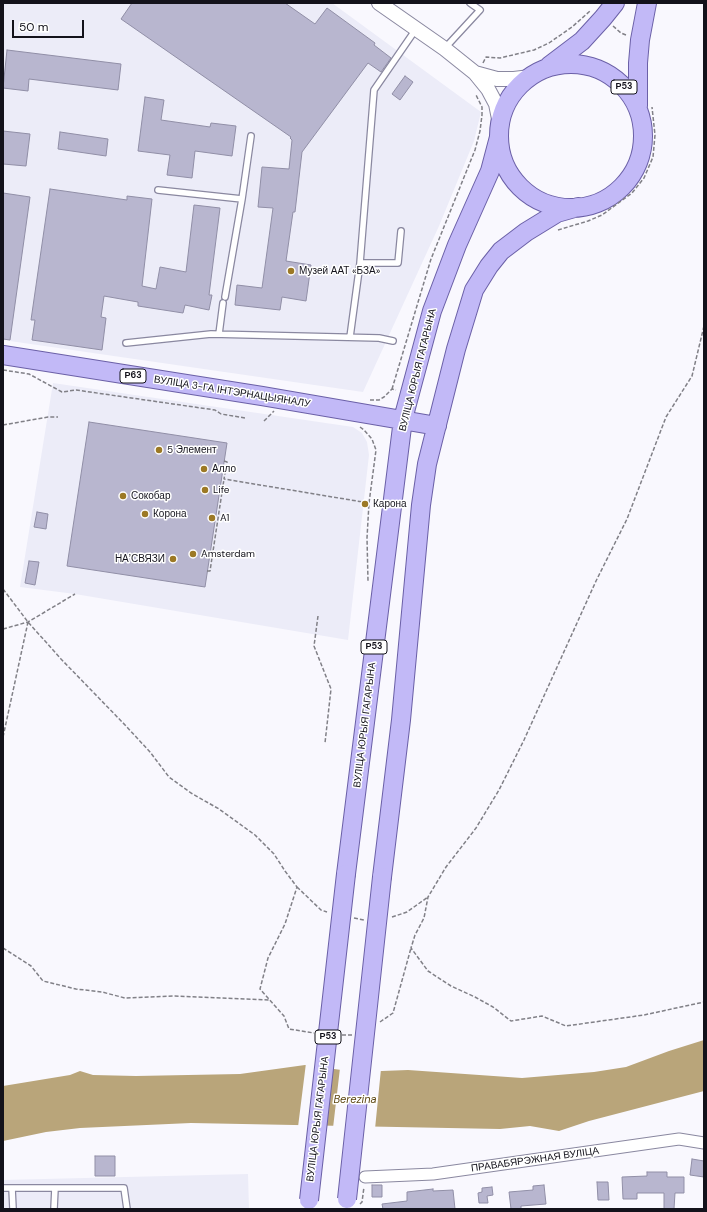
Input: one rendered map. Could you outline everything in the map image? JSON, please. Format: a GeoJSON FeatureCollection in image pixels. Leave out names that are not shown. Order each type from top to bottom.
{"type":"FeatureCollection","features":[{"type":"Feature","properties":{"kind":"main road","name":"Р53"},"geometry":{"type":"LineString","coordinates":[[578,207],[558,207],[540,200],[523,190],[511,175],[502,157],[500,131],[506,106],[516,90],[582,40],[604,18],[615,3]]}},
{"type":"Feature","properties":{"kind":"main road","name":"Р53"},"geometry":{"type":"LineString","coordinates":[[346,1204],[401,720],[427,464],[456,349],[474,290],[489,266],[501,251],[526,232],[557,213],[601,202],[621,188],[635,170],[643,147],[645,107],[638,63],[640,40],[647,3]]}},
{"type":"Feature","properties":{"kind":"main road","name":"Р53"},"geometry":{"type":"LineString","coordinates":[[538,73],[566,64],[586,65],[606,72],[622,84],[645,107]]}},
{"type":"Feature","properties":{"kind":"main road","name":"ВУЛІЦА ЮРЫЯ ГАГАРЫНА"},"geometry":{"type":"LineString","coordinates":[[309,1205],[346,874],[403,419],[432,311],[457,245],[490,171],[500,131]]}},
{"type":"Feature","properties":{"kind":"main road","name":"ВУЛІЦА 3-ГА ІНТЭРНАЦЫЯНАЛУ"},"geometry":{"type":"LineString","coordinates":[[3,356],[403,419],[437,426]]}},
{"type":"Feature","properties":{"kind":"street"},"geometry":{"type":"LineString","coordinates":[[379,3],[445,49],[498,79],[514,79],[538,73]]}},
{"type":"Feature","properties":{"kind":"street"},"geometry":{"type":"LineString","coordinates":[[479,68],[496,104],[500,131]]}},
{"type":"Feature","properties":{"kind":"street","name":"ПРАВАБЯРЭЖНАЯ ВУЛІЦА"},"geometry":{"type":"LineString","coordinates":[[365,1177],[433,1174],[679,1139],[704,1143]]}},
{"type":"Feature","properties":{"kind":"lane"},"geometry":{"type":"LineString","coordinates":[[445,49],[480,10],[470,3]]}},
{"type":"Feature","properties":{"kind":"lane"},"geometry":{"type":"LineString","coordinates":[[350,337],[360,263],[374,90],[416,28]]}},
{"type":"Feature","properties":{"kind":"lane"},"geometry":{"type":"LineString","coordinates":[[219,334],[251,136]]}},
{"type":"Feature","properties":{"kind":"lane"},"geometry":{"type":"LineString","coordinates":[[158,190],[242,199]]}},
{"type":"Feature","properties":{"kind":"lane"},"geometry":{"type":"LineString","coordinates":[[360,263],[398,263],[401,231]]}},
{"type":"Feature","properties":{"kind":"lane"},"geometry":{"type":"LineString","coordinates":[[126,343],[211,334],[379,338],[393,341]]}},
{"type":"Feature","properties":{"kind":"lane"},"geometry":{"type":"LineString","coordinates":[[3,1188],[124,1188],[127,1209]]}},
{"type":"Feature","properties":{"kind":"lane"},"geometry":{"type":"LineString","coordinates":[[12,1188],[13,1209]]}},
{"type":"Feature","properties":{"kind":"lane"},"geometry":{"type":"LineString","coordinates":[[54,1209],[55,1188]]}},
{"type":"Feature","properties":{"kind":"path"},"geometry":{"type":"LineString","coordinates":[[479,68],[486,57],[500,58],[534,50],[549,43],[572,27],[591,10],[604,18],[621,33],[640,40]]}},
{"type":"Feature","properties":{"kind":"path"},"geometry":{"type":"LineString","coordinates":[[392,389],[431,259],[475,150],[482,116],[482,107],[475,92]]}},
{"type":"Feature","properties":{"kind":"path"},"geometry":{"type":"LineString","coordinates":[[556,230],[588,221],[602,215],[632,193],[644,178],[653,157],[655,135],[645,107]]}},
{"type":"Feature","properties":{"kind":"path"},"geometry":{"type":"LineString","coordinates":[[704,326],[692,376],[666,417],[627,519],[596,581],[524,740],[499,790],[476,828],[446,867],[428,897],[424,918],[414,935],[411,948],[428,971],[451,986],[493,1007],[511,1021],[542,1016],[566,1026],[644,1015],[704,1002]]}},
{"type":"Feature","properties":{"kind":"path"},"geometry":{"type":"LineString","coordinates":[[3,370],[28,374],[62,392],[76,390],[215,410],[221,414],[245,418]]}},
{"type":"Feature","properties":{"kind":"path"},"geometry":{"type":"LineString","coordinates":[[264,421],[275,411]]}},
{"type":"Feature","properties":{"kind":"path"},"geometry":{"type":"LineString","coordinates":[[3,425],[48,417],[58,417]]}},
{"type":"Feature","properties":{"kind":"path"},"geometry":{"type":"LineString","coordinates":[[224,479],[369,502],[376,450],[372,439],[359,426]]}},
{"type":"Feature","properties":{"kind":"path"},"geometry":{"type":"LineString","coordinates":[[207,571],[210,571],[227,462],[224,461]]}},
{"type":"Feature","properties":{"kind":"path"},"geometry":{"type":"LineString","coordinates":[[3,589],[28,622],[61,659],[150,752],[169,777],[191,793],[219,808],[255,835],[274,854],[297,887],[321,910],[332,914]]}},
{"type":"Feature","properties":{"kind":"path"},"geometry":{"type":"LineString","coordinates":[[3,629],[28,622],[75,594]]}},
{"type":"Feature","properties":{"kind":"path"},"geometry":{"type":"LineString","coordinates":[[318,616],[314,646],[332,689],[325,743]]}},
{"type":"Feature","properties":{"kind":"path"},"geometry":{"type":"LineString","coordinates":[[3,737],[28,622]]}},
{"type":"Feature","properties":{"kind":"path"},"geometry":{"type":"LineString","coordinates":[[297,887],[286,924],[268,958],[260,989],[284,1016],[289,1029],[303,1032]]}},
{"type":"Feature","properties":{"kind":"path"},"geometry":{"type":"LineString","coordinates":[[390,917],[407,912],[428,897]]}},
{"type":"Feature","properties":{"kind":"path"},"geometry":{"type":"LineString","coordinates":[[352,918],[365,920]]}},
{"type":"Feature","properties":{"kind":"path"},"geometry":{"type":"LineString","coordinates":[[3,948],[31,966],[44,981],[76,989],[102,992],[125,998],[175,996],[270,1000]]}},
{"type":"Feature","properties":{"kind":"shaded area"},"geometry":{"type":"Polygon","coordinates":[[[3,3],[332,3],[481,112],[474,141],[439,226],[363,392],[3,340],[3,3]]]}},
{"type":"Feature","properties":{"kind":"shaded area"},"geometry":{"type":"Polygon","coordinates":[[[53,383],[353,427],[362,433],[367,442],[369,455],[348,640],[75,594],[20,587],[53,383]]]}},
{"type":"Feature","properties":{"kind":"shaded area"},"geometry":{"type":"Polygon","coordinates":[[[248,1174],[249,1209],[3,1209],[3,1180],[248,1174]]]}},
{"type":"Feature","properties":{"kind":"water","name":"Berezina"},"geometry":{"type":"Polygon","coordinates":[[[704,1040],[704,1091],[589,1121],[559,1131],[530,1126],[500,1129],[191,1123],[80,1128],[46,1132],[3,1141],[3,1086],[70,1075],[80,1071],[93,1075],[136,1076],[240,1074],[305,1065],[356,1072],[408,1070],[522,1078],[594,1072],[626,1067],[704,1040]]]}},
{"type":"Feature","properties":{"kind":"pier"},"geometry":{"type":"Polygon","coordinates":[[[306,1063],[332,1067],[325,1128],[298,1127],[306,1063]]]}},
{"type":"Feature","properties":{"kind":"pier"},"geometry":{"type":"Polygon","coordinates":[[[340,1068],[356,1070],[381,1069],[375,1129],[333,1128],[340,1068]]]}},
{"type":"Feature","properties":{"kind":"building"},"geometry":{"type":"Polygon","coordinates":[[[132,3],[285,3],[315,24],[327,8],[375,43],[374,45],[391,58],[381,72],[368,63],[302,152],[295,212],[293,212],[286,261],[311,265],[306,301],[282,297],[280,310],[235,305],[237,285],[262,288],[273,208],[258,207],[262,167],[289,169],[291,137],[121,19],[132,3]]]}},
{"type":"Feature","properties":{"kind":"building"},"geometry":{"type":"Polygon","coordinates":[[[7,50],[121,64],[118,90],[29,79],[28,91],[3,88],[7,50]]]}},
{"type":"Feature","properties":{"kind":"building"},"geometry":{"type":"Polygon","coordinates":[[[405,76],[413,82],[400,100],[392,94],[405,76]]]}},
{"type":"Feature","properties":{"kind":"building"},"geometry":{"type":"Polygon","coordinates":[[[145,97],[164,100],[161,120],[210,127],[211,123],[236,126],[232,156],[195,151],[192,178],[167,175],[170,155],[138,151],[145,97]]]}},
{"type":"Feature","properties":{"kind":"building"},"geometry":{"type":"Polygon","coordinates":[[[3,131],[30,134],[26,166],[3,164],[3,131]]]}},
{"type":"Feature","properties":{"kind":"building"},"geometry":{"type":"Polygon","coordinates":[[[60,132],[108,139],[106,156],[58,149],[60,132]]]}},
{"type":"Feature","properties":{"kind":"building"},"geometry":{"type":"Polygon","coordinates":[[[50,189],[127,200],[127,196],[152,199],[142,286],[156,289],[160,267],[186,272],[194,205],[220,208],[209,295],[212,295],[209,310],[185,305],[183,313],[138,306],[138,302],[104,296],[101,317],[106,318],[102,350],[32,340],[35,320],[31,320],[50,189]]]}},
{"type":"Feature","properties":{"kind":"building"},"geometry":{"type":"Polygon","coordinates":[[[3,193],[30,197],[10,340],[3,339],[3,193]]]}},
{"type":"Feature","properties":{"kind":"building","name":"Корона"},"geometry":{"type":"Polygon","coordinates":[[[89,422],[227,443],[205,587],[67,566],[89,422]]]}},
{"type":"Feature","properties":{"kind":"building"},"geometry":{"type":"Polygon","coordinates":[[[37,512],[48,514],[46,529],[34,527],[37,512]]]}},
{"type":"Feature","properties":{"kind":"building"},"geometry":{"type":"Polygon","coordinates":[[[29,561],[39,562],[35,585],[25,583],[29,561]]]}},
{"type":"Feature","properties":{"kind":"building"},"geometry":{"type":"Polygon","coordinates":[[[95,1156],[115,1156],[115,1176],[95,1176],[95,1156]]]}},
{"type":"Feature","properties":{"kind":"building"},"geometry":{"type":"Polygon","coordinates":[[[692,1159],[704,1161],[704,1177],[690,1175],[692,1159]]]}},
{"type":"Feature","properties":{"kind":"building"},"geometry":{"type":"Polygon","coordinates":[[[647,1172],[667,1172],[667,1177],[684,1177],[684,1193],[675,1193],[674,1209],[664,1209],[664,1193],[637,1193],[637,1199],[623,1199],[622,1177],[647,1176],[647,1172]]]}},
{"type":"Feature","properties":{"kind":"building"},"geometry":{"type":"Polygon","coordinates":[[[597,1182],[608,1182],[609,1200],[598,1200],[597,1182]]]}},
{"type":"Feature","properties":{"kind":"building"},"geometry":{"type":"Polygon","coordinates":[[[372,1185],[382,1185],[382,1197],[372,1197],[372,1185]]]}},
{"type":"Feature","properties":{"kind":"building"},"geometry":{"type":"Polygon","coordinates":[[[544,1185],[546,1204],[521,1206],[521,1209],[511,1209],[509,1192],[533,1190],[533,1186],[544,1185]]]}},
{"type":"Feature","properties":{"kind":"building"},"geometry":{"type":"Polygon","coordinates":[[[492,1187],[493,1195],[487,1196],[488,1203],[479,1203],[478,1193],[482,1192],[482,1188],[492,1187]]]}},
{"type":"Feature","properties":{"kind":"building"},"geometry":{"type":"Polygon","coordinates":[[[433,1189],[433,1191],[453,1190],[455,1209],[383,1209],[382,1204],[407,1201],[407,1192],[433,1189]]]}},
{"type":"Feature","properties":{"kind":"place","name":"Музей ААТ «БЗА»"},"geometry":{"type":"Point","coordinates":[291,271]}},
{"type":"Feature","properties":{"kind":"place","name":"5 Элемент"},"geometry":{"type":"Point","coordinates":[159,450]}},
{"type":"Feature","properties":{"kind":"place","name":"Алло"},"geometry":{"type":"Point","coordinates":[204,469]}},
{"type":"Feature","properties":{"kind":"place","name":"Life"},"geometry":{"type":"Point","coordinates":[205,490]}},
{"type":"Feature","properties":{"kind":"place","name":"Сокобар"},"geometry":{"type":"Point","coordinates":[123,496]}},
{"type":"Feature","properties":{"kind":"place","name":"Карона"},"geometry":{"type":"Point","coordinates":[365,504]}},
{"type":"Feature","properties":{"kind":"place","name":"Корона"},"geometry":{"type":"Point","coordinates":[145,514]}},
{"type":"Feature","properties":{"kind":"place","name":"A1"},"geometry":{"type":"Point","coordinates":[212,518]}},
{"type":"Feature","properties":{"kind":"place","name":"Amsterdam"},"geometry":{"type":"Point","coordinates":[193,554]}},
{"type":"Feature","properties":{"kind":"place","name":"НАʼСВЯЗИ"},"geometry":{"type":"Point","coordinates":[173,559]}}]}
